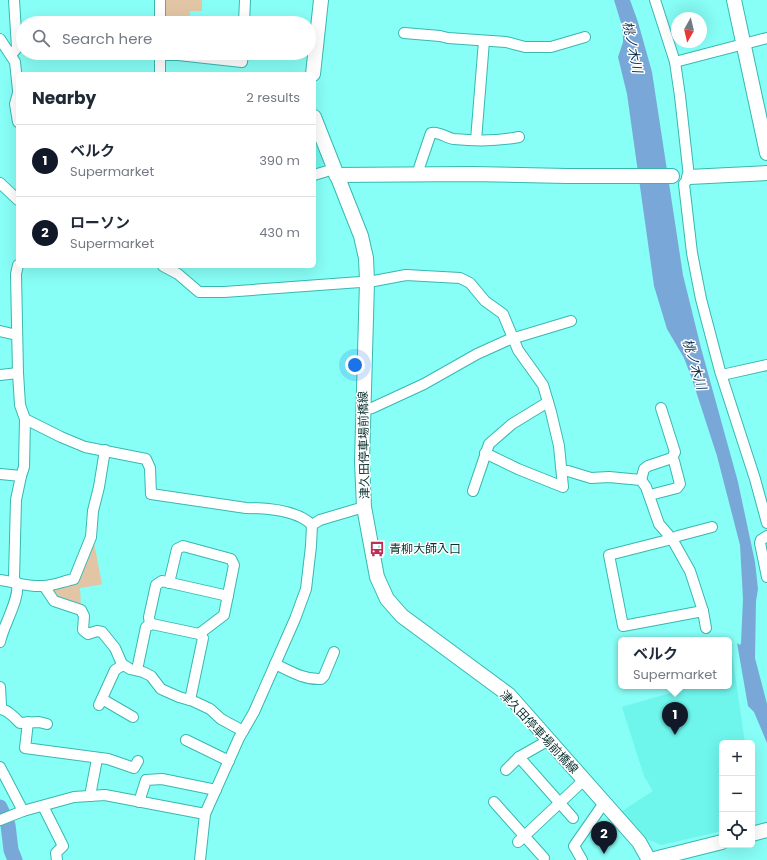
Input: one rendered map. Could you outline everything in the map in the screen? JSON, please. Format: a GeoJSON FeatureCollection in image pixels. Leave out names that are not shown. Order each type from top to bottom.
{"type":"FeatureCollection","features":[{"type":"Feature","properties":{"kind":"main road"},"geometry":{"type":"LineString","coordinates":[[316,41],[321,0]]}},
{"type":"Feature","properties":{"kind":"main road"},"geometry":{"type":"LineString","coordinates":[[734,0],[744,44],[763,113],[767,153]]}},
{"type":"Feature","properties":{"kind":"main road"},"geometry":{"type":"LineString","coordinates":[[312,72],[314,60]]}},
{"type":"Feature","properties":{"kind":"main road","name":"津久田停車場前橋線"},"geometry":{"type":"LineString","coordinates":[[316,122],[361,236],[366,258],[367,281],[362,410],[362,462],[364,507],[377,577],[387,599],[402,616],[509,695],[639,842],[650,860]]}},
{"type":"Feature","properties":{"kind":"main road"},"geometry":{"type":"LineString","coordinates":[[335,172],[635,177],[672,176]]}},
{"type":"Feature","properties":{"kind":"main road"},"geometry":{"type":"LineString","coordinates":[[689,176],[767,173]]}},
{"type":"Feature","properties":{"kind":"main road"},"geometry":{"type":"LineString","coordinates":[[755,833],[767,830]]}},
{"type":"Feature","properties":{"kind":"main road"},"geometry":{"type":"LineString","coordinates":[[650,860],[719,843]]}},
{"type":"Feature","properties":{"kind":"street"},"geometry":{"type":"LineString","coordinates":[[14,0],[16,32]]}},
{"type":"Feature","properties":{"kind":"street"},"geometry":{"type":"LineString","coordinates":[[160,0],[160,16]]}},
{"type":"Feature","properties":{"kind":"street"},"geometry":{"type":"LineString","coordinates":[[244,16],[245,0]]}},
{"type":"Feature","properties":{"kind":"street"},"geometry":{"type":"LineString","coordinates":[[655,0],[675,62],[689,176],[684,184],[696,274],[710,335],[755,478],[767,523]]}},
{"type":"Feature","properties":{"kind":"street"},"geometry":{"type":"LineString","coordinates":[[404,33],[506,42],[525,47],[551,47],[585,37]]}},
{"type":"Feature","properties":{"kind":"street"},"geometry":{"type":"LineString","coordinates":[[675,62],[767,38]]}},
{"type":"Feature","properties":{"kind":"street"},"geometry":{"type":"LineString","coordinates":[[0,39],[15,62],[16,72]]}},
{"type":"Feature","properties":{"kind":"street"},"geometry":{"type":"LineString","coordinates":[[476,140],[484,41]]}},
{"type":"Feature","properties":{"kind":"street"},"geometry":{"type":"LineString","coordinates":[[11,56],[16,49]]}},
{"type":"Feature","properties":{"kind":"street"},"geometry":{"type":"LineString","coordinates":[[160,60],[160,72]]}},
{"type":"Feature","properties":{"kind":"street"},"geometry":{"type":"LineString","coordinates":[[224,60],[242,62],[242,60]]}},
{"type":"Feature","properties":{"kind":"street"},"geometry":{"type":"LineString","coordinates":[[417,174],[431,133],[437,132],[453,139],[476,140],[519,137]]}},
{"type":"Feature","properties":{"kind":"street"},"geometry":{"type":"LineString","coordinates":[[316,175],[335,172]]}},
{"type":"Feature","properties":{"kind":"street"},"geometry":{"type":"LineString","coordinates":[[672,176],[689,176]]}},
{"type":"Feature","properties":{"kind":"street"},"geometry":{"type":"LineString","coordinates":[[0,183],[16,198]]}},
{"type":"Feature","properties":{"kind":"street"},"geometry":{"type":"LineString","coordinates":[[0,642],[1,634],[15,601],[17,584],[14,579],[16,508],[20,476],[24,467],[25,418],[20,405],[18,373],[16,274],[17,268]]}},
{"type":"Feature","properties":{"kind":"street"},"geometry":{"type":"LineString","coordinates":[[167,268],[178,274],[199,292],[224,292],[374,281],[414,275],[463,278],[473,285],[485,301],[503,314],[513,339],[525,361],[543,385],[559,446],[563,471],[563,487],[518,469],[485,453]]}},
{"type":"Feature","properties":{"kind":"street"},"geometry":{"type":"LineString","coordinates":[[362,410],[372,408],[424,384],[477,354],[513,339],[571,320]]}},
{"type":"Feature","properties":{"kind":"street"},"geometry":{"type":"LineString","coordinates":[[0,332],[17,335]]}},
{"type":"Feature","properties":{"kind":"street"},"geometry":{"type":"LineString","coordinates":[[722,375],[767,365]]}},
{"type":"Feature","properties":{"kind":"street"},"geometry":{"type":"LineString","coordinates":[[0,375],[18,373]]}},
{"type":"Feature","properties":{"kind":"street"},"geometry":{"type":"LineString","coordinates":[[472,491],[489,444],[512,424],[548,402]]}},
{"type":"Feature","properties":{"kind":"street"},"geometry":{"type":"LineString","coordinates":[[641,480],[644,470],[648,466],[672,458],[675,452],[662,408]]}},
{"type":"Feature","properties":{"kind":"street"},"geometry":{"type":"LineString","coordinates":[[25,418],[61,437],[85,447],[146,459],[150,468],[151,494],[246,508],[260,508],[291,512],[312,525]]}},
{"type":"Feature","properties":{"kind":"street"},"geometry":{"type":"LineString","coordinates":[[0,580],[17,584],[44,586],[74,579],[91,537],[93,511],[99,487],[105,450]]}},
{"type":"Feature","properties":{"kind":"street"},"geometry":{"type":"LineString","coordinates":[[650,496],[677,488],[680,484],[672,458]]}},
{"type":"Feature","properties":{"kind":"street"},"geometry":{"type":"LineString","coordinates":[[563,471],[568,470],[591,478],[609,477],[641,480],[646,486],[659,524],[672,539],[690,570],[703,611],[706,628]]}},
{"type":"Feature","properties":{"kind":"street"},"geometry":{"type":"LineString","coordinates":[[0,474],[20,476]]}},
{"type":"Feature","properties":{"kind":"street"},"geometry":{"type":"LineString","coordinates":[[312,525],[320,520],[364,507]]}},
{"type":"Feature","properties":{"kind":"street"},"geometry":{"type":"LineString","coordinates":[[200,860],[205,814],[243,731],[254,712],[295,619],[306,589],[312,525]]}},
{"type":"Feature","properties":{"kind":"street"},"geometry":{"type":"LineString","coordinates":[[703,611],[623,626],[609,554],[672,539],[712,526]]}},
{"type":"Feature","properties":{"kind":"street"},"geometry":{"type":"LineString","coordinates":[[767,536],[761,540],[760,543],[767,577]]}},
{"type":"Feature","properties":{"kind":"street"},"geometry":{"type":"LineString","coordinates":[[169,583],[177,549],[183,546],[231,559],[234,564],[224,615],[199,634]]}},
{"type":"Feature","properties":{"kind":"street"},"geometry":{"type":"LineString","coordinates":[[150,625],[149,617],[156,585],[162,581],[228,596]]}},
{"type":"Feature","properties":{"kind":"street"},"geometry":{"type":"LineString","coordinates":[[44,586],[54,601],[80,610],[84,616],[83,630],[88,634],[97,631],[102,632],[115,648],[123,665],[151,676],[161,689],[210,709],[221,719],[243,731]]}},
{"type":"Feature","properties":{"kind":"street"},"geometry":{"type":"LineString","coordinates":[[137,670],[146,627],[152,624],[199,634],[203,638],[190,700]]}},
{"type":"Feature","properties":{"kind":"street"},"geometry":{"type":"LineString","coordinates":[[275,664],[312,680],[321,679],[324,676],[334,652]]}},
{"type":"Feature","properties":{"kind":"street"},"geometry":{"type":"LineString","coordinates":[[123,665],[115,670],[100,702],[133,717]]}},
{"type":"Feature","properties":{"kind":"street"},"geometry":{"type":"LineString","coordinates":[[0,687],[0,708],[13,715],[20,722],[39,722],[47,724]]}},
{"type":"Feature","properties":{"kind":"street"},"geometry":{"type":"LineString","coordinates":[[28,722],[25,748],[96,759],[108,759],[134,768],[138,761]]}},
{"type":"Feature","properties":{"kind":"street"},"geometry":{"type":"LineString","coordinates":[[186,740],[229,761]]}},
{"type":"Feature","properties":{"kind":"street"},"geometry":{"type":"LineString","coordinates":[[506,770],[519,757],[549,740]]}},
{"type":"Feature","properties":{"kind":"street"},"geometry":{"type":"LineString","coordinates":[[519,757],[573,818]]}},
{"type":"Feature","properties":{"kind":"street"},"geometry":{"type":"LineString","coordinates":[[90,796],[96,759]]}},
{"type":"Feature","properties":{"kind":"street"},"geometry":{"type":"LineString","coordinates":[[0,767],[21,812]]}},
{"type":"Feature","properties":{"kind":"street"},"geometry":{"type":"LineString","coordinates":[[140,802],[146,780],[162,779],[216,790]]}},
{"type":"Feature","properties":{"kind":"street"},"geometry":{"type":"LineString","coordinates":[[521,839],[584,780]]}},
{"type":"Feature","properties":{"kind":"street"},"geometry":{"type":"LineString","coordinates":[[0,820],[21,812],[74,797],[90,796],[105,796],[205,814]]}},
{"type":"Feature","properties":{"kind":"street"},"geometry":{"type":"LineString","coordinates":[[494,802],[521,839],[544,858]]}},
{"type":"Feature","properties":{"kind":"street"},"geometry":{"type":"LineString","coordinates":[[582,860],[574,846],[604,803]]}},
{"type":"Feature","properties":{"kind":"street"},"geometry":{"type":"LineString","coordinates":[[43,806],[63,846],[56,853],[57,860]]}},
{"type":"Feature","properties":{"kind":"shaded area"},"geometry":{"type":"Polygon","coordinates":[[[164,0],[202,0],[202,11],[190,11],[190,16],[163,16],[164,0]]]}},
{"type":"Feature","properties":{"kind":"shaded area"},"geometry":{"type":"Polygon","coordinates":[[[316,137],[325,161],[322,167],[316,168],[316,137]]]}},
{"type":"Feature","properties":{"kind":"shaded area"},"geometry":{"type":"Polygon","coordinates":[[[94,543],[102,584],[80,588],[81,606],[61,601],[47,587],[76,580],[94,543]]]}},
{"type":"Feature","properties":{"kind":"shaded area"},"geometry":{"type":"Polygon","coordinates":[[[732,654],[745,740],[719,740],[719,832],[661,845],[642,837],[619,813],[653,791],[644,776],[622,707],[677,691],[676,689],[732,689],[732,654]]]}},
{"type":"Feature","properties":{"kind":"water","name":"桃ノ木川"},"geometry":{"type":"Polygon","coordinates":[[[614,0],[630,0],[638,22],[652,72],[683,275],[701,348],[738,482],[755,562],[758,589],[756,601],[755,658],[767,704],[767,743],[754,712],[748,706],[737,643],[740,645],[741,643],[743,599],[740,545],[717,456],[692,379],[684,358],[667,329],[654,286],[627,94],[618,57],[623,42],[622,26],[614,0]]]}},
{"type":"Feature","properties":{"kind":"waterway"},"geometry":{"type":"LineString","coordinates":[[0,807],[8,825],[11,850],[15,860]]}},
{"type":"Feature","properties":{"kind":"place","name":"青柳大師入口"},"geometry":{"type":"Point","coordinates":[377,549]}},
{"type":"Feature","properties":{"kind":"place","name":"ベルク"},"geometry":{"type":"Point","coordinates":[675,735]}},
{"type":"Feature","properties":{"kind":"place","name":"ローソン"},"geometry":{"type":"Point","coordinates":[604,854]}}]}
